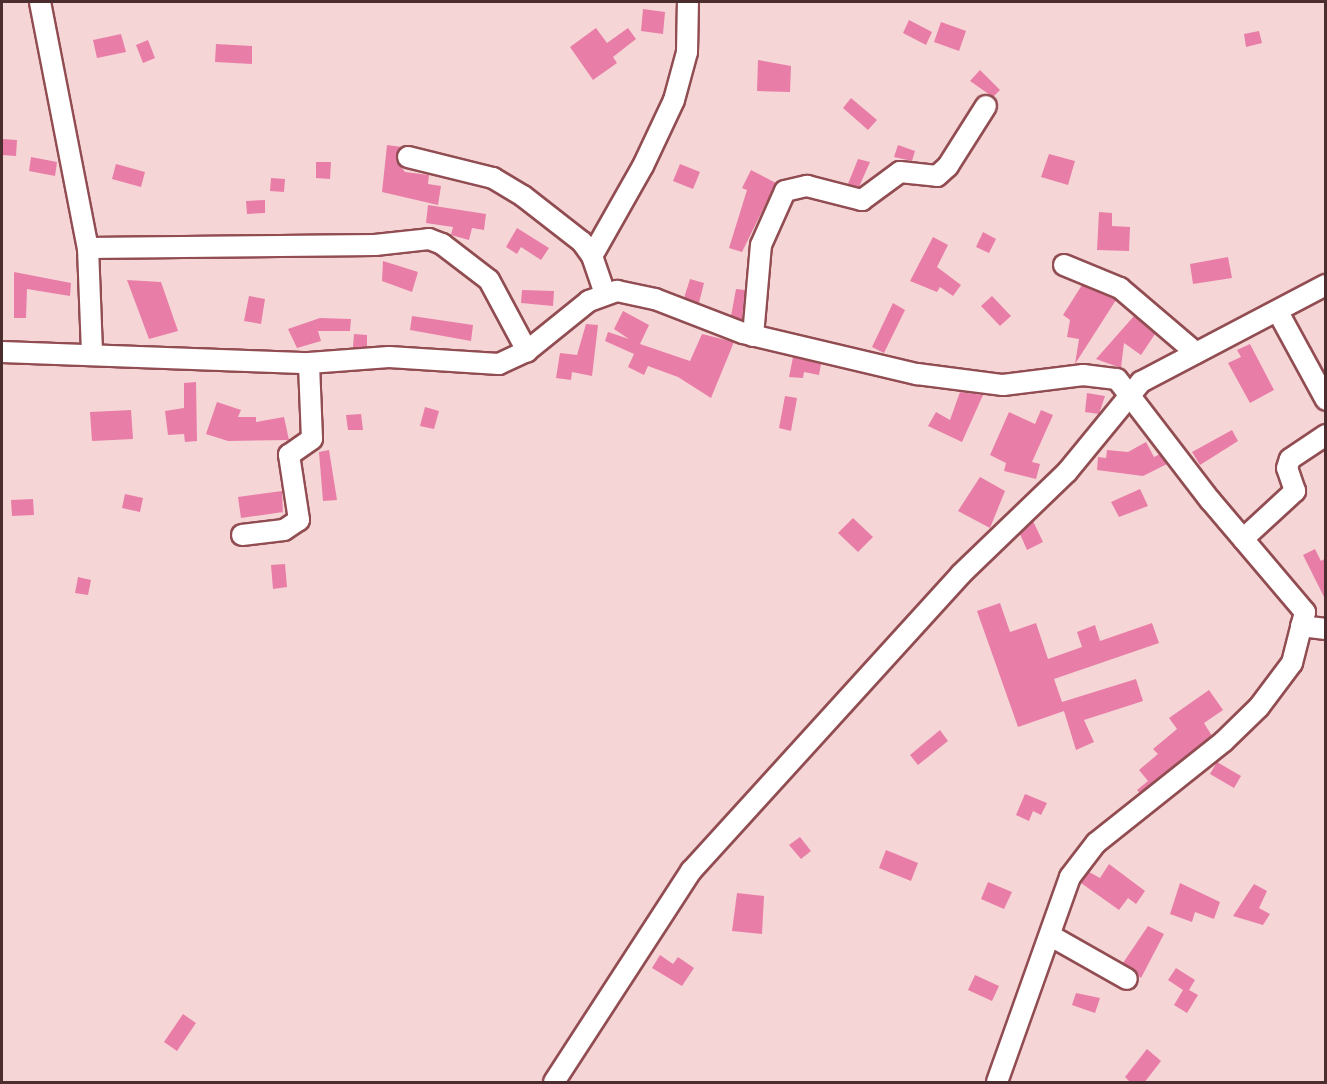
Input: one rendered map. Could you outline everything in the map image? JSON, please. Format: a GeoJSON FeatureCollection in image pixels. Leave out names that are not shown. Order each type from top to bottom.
{"type":"FeatureCollection","features":[{"type":"Feature","properties":{"kind":"street"},"geometry":{"type":"LineString","coordinates":[[40,2],[88,248],[92,354]]}},
{"type":"Feature","properties":{"kind":"street"},"geometry":{"type":"LineString","coordinates":[[592,256],[643,166],[674,100],[687,52],[688,2]]}},
{"type":"Feature","properties":{"kind":"street"},"geometry":{"type":"LineString","coordinates":[[753,336],[760,245],[785,191],[807,186],[862,200],[900,172],[937,176],[948,166],[986,106]]}},
{"type":"Feature","properties":{"kind":"street"},"geometry":{"type":"LineString","coordinates":[[408,157],[493,178],[532,202],[592,256],[605,293]]}},
{"type":"Feature","properties":{"kind":"street"},"geometry":{"type":"LineString","coordinates":[[88,248],[375,245],[429,239],[489,280],[527,351]]}},
{"type":"Feature","properties":{"kind":"street"},"geometry":{"type":"LineString","coordinates":[[1064,265],[1120,288],[1196,353]]}},
{"type":"Feature","properties":{"kind":"street"},"geometry":{"type":"LineString","coordinates":[[554,1083],[691,871],[961,574],[1067,472],[1130,397],[1156,372],[1278,312],[1326,285]]}},
{"type":"Feature","properties":{"kind":"street"},"geometry":{"type":"LineString","coordinates":[[2,352],[309,363],[389,357],[499,364],[527,351],[562,319],[605,293],[631,291],[753,336],[917,374],[1003,385],[1107,375],[1117,379],[1243,539],[1305,612],[1292,663],[1259,707],[1089,850],[1070,877],[997,1083]]}},
{"type":"Feature","properties":{"kind":"street"},"geometry":{"type":"LineString","coordinates":[[1278,312],[1326,400]]}},
{"type":"Feature","properties":{"kind":"street"},"geometry":{"type":"LineString","coordinates":[[242,535],[284,530],[299,520],[289,455],[312,439],[309,363]]}},
{"type":"Feature","properties":{"kind":"street"},"geometry":{"type":"LineString","coordinates":[[1243,539],[1295,491],[1287,468],[1290,459],[1326,435]]}},
{"type":"Feature","properties":{"kind":"street"},"geometry":{"type":"LineString","coordinates":[[1301,626],[1326,629]]}},
{"type":"Feature","properties":{"kind":"street"},"geometry":{"type":"LineString","coordinates":[[1051,936],[1127,979]]}},
{"type":"Feature","properties":{"kind":"building"},"geometry":{"type":"Polygon","coordinates":[[[643,9],[665,12],[663,34],[641,31],[643,9]]]}},
{"type":"Feature","properties":{"kind":"building"},"geometry":{"type":"Polygon","coordinates":[[[909,20],[932,32],[926,45],[903,33],[909,20]]]}},
{"type":"Feature","properties":{"kind":"building"},"geometry":{"type":"Polygon","coordinates":[[[941,22],[966,31],[959,51],[934,42],[941,22]]]}},
{"type":"Feature","properties":{"kind":"building"},"geometry":{"type":"Polygon","coordinates":[[[596,28],[607,43],[628,28],[636,39],[613,57],[617,63],[593,80],[570,47],[596,28]]]}},
{"type":"Feature","properties":{"kind":"building"},"geometry":{"type":"Polygon","coordinates":[[[1259,31],[1262,43],[1246,47],[1244,34],[1259,31]]]}},
{"type":"Feature","properties":{"kind":"building"},"geometry":{"type":"Polygon","coordinates":[[[121,34],[126,52],[97,58],[93,40],[121,34]]]}},
{"type":"Feature","properties":{"kind":"building"},"geometry":{"type":"Polygon","coordinates":[[[148,40],[155,58],[143,63],[136,45],[148,40]]]}},
{"type":"Feature","properties":{"kind":"building"},"geometry":{"type":"Polygon","coordinates":[[[216,44],[252,46],[252,64],[215,62],[216,44]]]}},
{"type":"Feature","properties":{"kind":"building"},"geometry":{"type":"Polygon","coordinates":[[[758,60],[791,66],[790,92],[757,91],[758,60]]]}},
{"type":"Feature","properties":{"kind":"building"},"geometry":{"type":"Polygon","coordinates":[[[980,70],[1000,90],[993,97],[970,81],[980,70]]]}},
{"type":"Feature","properties":{"kind":"building"},"geometry":{"type":"Polygon","coordinates":[[[851,98],[877,120],[868,130],[843,108],[851,98]]]}},
{"type":"Feature","properties":{"kind":"building"},"geometry":{"type":"Polygon","coordinates":[[[2,139],[17,140],[16,156],[2,155],[2,139]]]}},
{"type":"Feature","properties":{"kind":"building"},"geometry":{"type":"Polygon","coordinates":[[[387,145],[402,147],[396,160],[405,172],[429,175],[428,184],[441,186],[438,205],[382,192],[387,145]]]}},
{"type":"Feature","properties":{"kind":"building"},"geometry":{"type":"Polygon","coordinates":[[[898,145],[915,151],[912,161],[894,157],[898,145]]]}},
{"type":"Feature","properties":{"kind":"building"},"geometry":{"type":"Polygon","coordinates":[[[1049,154],[1075,161],[1068,185],[1041,177],[1049,154]]]}},
{"type":"Feature","properties":{"kind":"building"},"geometry":{"type":"Polygon","coordinates":[[[31,157],[57,162],[55,176],[29,171],[31,157]]]}},
{"type":"Feature","properties":{"kind":"building"},"geometry":{"type":"Polygon","coordinates":[[[858,159],[870,162],[859,187],[848,184],[858,159]]]}},
{"type":"Feature","properties":{"kind":"building"},"geometry":{"type":"Polygon","coordinates":[[[316,162],[331,162],[330,179],[316,178],[316,162]]]}},
{"type":"Feature","properties":{"kind":"building"},"geometry":{"type":"Polygon","coordinates":[[[116,164],[145,172],[141,187],[112,179],[116,164]]]}},
{"type":"Feature","properties":{"kind":"building"},"geometry":{"type":"Polygon","coordinates":[[[680,164],[700,172],[693,189],[673,181],[680,164]]]}},
{"type":"Feature","properties":{"kind":"building"},"geometry":{"type":"Polygon","coordinates":[[[751,170],[776,183],[742,252],[729,248],[747,190],[742,188],[751,170]]]}},
{"type":"Feature","properties":{"kind":"building"},"geometry":{"type":"Polygon","coordinates":[[[271,178],[285,179],[284,192],[270,191],[271,178]]]}},
{"type":"Feature","properties":{"kind":"building"},"geometry":{"type":"Polygon","coordinates":[[[265,200],[265,213],[247,214],[246,201],[265,200]]]}},
{"type":"Feature","properties":{"kind":"building"},"geometry":{"type":"Polygon","coordinates":[[[428,205],[486,214],[484,230],[472,228],[469,240],[451,235],[453,227],[426,223],[428,205]]]}},
{"type":"Feature","properties":{"kind":"building"},"geometry":{"type":"Polygon","coordinates":[[[1099,212],[1112,213],[1112,226],[1130,227],[1129,251],[1097,250],[1099,212]]]}},
{"type":"Feature","properties":{"kind":"building"},"geometry":{"type":"Polygon","coordinates":[[[517,228],[549,248],[541,260],[521,247],[517,254],[506,247],[517,228]]]}},
{"type":"Feature","properties":{"kind":"building"},"geometry":{"type":"Polygon","coordinates":[[[983,232],[996,239],[989,253],[976,247],[983,232]]]}},
{"type":"Feature","properties":{"kind":"building"},"geometry":{"type":"Polygon","coordinates":[[[933,237],[948,245],[937,267],[961,285],[953,296],[940,287],[937,292],[910,281],[933,237]]]}},
{"type":"Feature","properties":{"kind":"building"},"geometry":{"type":"Polygon","coordinates":[[[1228,257],[1232,278],[1193,284],[1190,264],[1228,257]]]}},
{"type":"Feature","properties":{"kind":"building"},"geometry":{"type":"Polygon","coordinates":[[[383,261],[418,272],[412,292],[382,281],[383,261]]]}},
{"type":"Feature","properties":{"kind":"building"},"geometry":{"type":"Polygon","coordinates":[[[14,272],[71,283],[70,296],[27,289],[26,318],[14,318],[14,272]]]}},
{"type":"Feature","properties":{"kind":"building"},"geometry":{"type":"Polygon","coordinates":[[[690,279],[704,283],[699,303],[684,298],[690,279]]]}},
{"type":"Feature","properties":{"kind":"building"},"geometry":{"type":"Polygon","coordinates":[[[127,280],[161,282],[178,331],[149,339],[127,280]]]}},
{"type":"Feature","properties":{"kind":"building"},"geometry":{"type":"Polygon","coordinates":[[[1082,285],[1116,300],[1075,364],[1079,339],[1067,337],[1070,320],[1063,315],[1082,285]]]}},
{"type":"Feature","properties":{"kind":"building"},"geometry":{"type":"Polygon","coordinates":[[[736,289],[745,290],[742,320],[731,316],[736,289]]]}},
{"type":"Feature","properties":{"kind":"building"},"geometry":{"type":"Polygon","coordinates":[[[522,290],[554,291],[553,306],[521,303],[522,290]]]}},
{"type":"Feature","properties":{"kind":"building"},"geometry":{"type":"Polygon","coordinates":[[[249,296],[265,299],[261,324],[244,321],[249,296]]]}},
{"type":"Feature","properties":{"kind":"building"},"geometry":{"type":"Polygon","coordinates":[[[992,296],[1011,316],[1000,326],[981,306],[992,296]]]}},
{"type":"Feature","properties":{"kind":"building"},"geometry":{"type":"Polygon","coordinates":[[[893,303],[905,310],[884,353],[872,347],[893,303]]]}},
{"type":"Feature","properties":{"kind":"building"},"geometry":{"type":"Polygon","coordinates":[[[623,311],[649,325],[640,344],[690,361],[702,334],[734,342],[711,398],[678,377],[648,366],[644,375],[628,367],[634,354],[605,341],[608,332],[629,339],[614,329],[623,311]]]}},
{"type":"Feature","properties":{"kind":"building"},"geometry":{"type":"Polygon","coordinates":[[[412,316],[473,325],[471,341],[410,330],[412,316]]]}},
{"type":"Feature","properties":{"kind":"building"},"geometry":{"type":"Polygon","coordinates":[[[1134,316],[1155,334],[1141,355],[1124,343],[1121,368],[1096,359],[1134,316]]]}},
{"type":"Feature","properties":{"kind":"building"},"geometry":{"type":"Polygon","coordinates":[[[320,318],[351,319],[350,331],[318,331],[321,341],[297,348],[288,329],[320,318]]]}},
{"type":"Feature","properties":{"kind":"building"},"geometry":{"type":"Polygon","coordinates":[[[586,324],[598,325],[592,376],[572,372],[571,380],[556,378],[560,353],[577,355],[586,324]]]}},
{"type":"Feature","properties":{"kind":"building"},"geometry":{"type":"Polygon","coordinates":[[[354,334],[367,335],[367,347],[353,347],[354,334]]]}},
{"type":"Feature","properties":{"kind":"building"},"geometry":{"type":"Polygon","coordinates":[[[1250,344],[1274,390],[1250,403],[1228,363],[1241,357],[1237,350],[1250,344]]]}},
{"type":"Feature","properties":{"kind":"building"},"geometry":{"type":"Polygon","coordinates":[[[793,357],[821,364],[819,375],[804,372],[803,378],[789,377],[793,357]]]}},
{"type":"Feature","properties":{"kind":"building"},"geometry":{"type":"Polygon","coordinates":[[[196,382],[197,441],[185,442],[184,434],[168,435],[165,411],[184,408],[184,383],[196,382]]]}},
{"type":"Feature","properties":{"kind":"building"},"geometry":{"type":"Polygon","coordinates":[[[960,392],[983,395],[962,442],[928,426],[936,412],[950,420],[960,392]]]}},
{"type":"Feature","properties":{"kind":"building"},"geometry":{"type":"Polygon","coordinates":[[[1087,393],[1105,396],[1099,414],[1085,412],[1087,393]]]}},
{"type":"Feature","properties":{"kind":"building"},"geometry":{"type":"Polygon","coordinates":[[[785,396],[797,398],[791,431],[779,428],[785,396]]]}},
{"type":"Feature","properties":{"kind":"building"},"geometry":{"type":"Polygon","coordinates":[[[217,402],[241,410],[238,417],[256,417],[256,422],[284,417],[289,440],[228,441],[206,434],[217,402]]]}},
{"type":"Feature","properties":{"kind":"building"},"geometry":{"type":"Polygon","coordinates":[[[425,407],[439,411],[434,429],[420,426],[425,407]]]}},
{"type":"Feature","properties":{"kind":"building"},"geometry":{"type":"Polygon","coordinates":[[[131,410],[133,439],[92,441],[90,412],[131,410]]]}},
{"type":"Feature","properties":{"kind":"building"},"geometry":{"type":"Polygon","coordinates":[[[1041,410],[1053,415],[1032,462],[1040,464],[1036,479],[1004,471],[1006,463],[990,455],[1009,412],[1035,424],[1041,410]]]}},
{"type":"Feature","properties":{"kind":"building"},"geometry":{"type":"Polygon","coordinates":[[[361,414],[363,430],[348,430],[346,415],[361,414]]]}},
{"type":"Feature","properties":{"kind":"building"},"geometry":{"type":"Polygon","coordinates":[[[1232,430],[1238,441],[1200,465],[1192,452],[1232,430]]]}},
{"type":"Feature","properties":{"kind":"building"},"geometry":{"type":"Polygon","coordinates":[[[1146,442],[1154,457],[1160,454],[1167,464],[1143,476],[1097,470],[1098,457],[1106,458],[1107,450],[1128,452],[1146,442]]]}},
{"type":"Feature","properties":{"kind":"building"},"geometry":{"type":"Polygon","coordinates":[[[329,450],[337,500],[323,501],[319,452],[329,450]]]}},
{"type":"Feature","properties":{"kind":"building"},"geometry":{"type":"Polygon","coordinates":[[[980,477],[1005,491],[990,528],[958,511],[980,477]]]}},
{"type":"Feature","properties":{"kind":"building"},"geometry":{"type":"Polygon","coordinates":[[[1140,489],[1148,506],[1119,517],[1111,502],[1140,489]]]}},
{"type":"Feature","properties":{"kind":"building"},"geometry":{"type":"Polygon","coordinates":[[[282,491],[283,512],[241,518],[238,497],[282,491]]]}},
{"type":"Feature","properties":{"kind":"building"},"geometry":{"type":"Polygon","coordinates":[[[125,494],[143,498],[140,512],[122,508],[125,494]]]}},
{"type":"Feature","properties":{"kind":"building"},"geometry":{"type":"Polygon","coordinates":[[[33,499],[34,515],[12,516],[11,500],[33,499]]]}},
{"type":"Feature","properties":{"kind":"building"},"geometry":{"type":"Polygon","coordinates":[[[853,518],[873,537],[858,552],[838,533],[853,518]]]}},
{"type":"Feature","properties":{"kind":"building"},"geometry":{"type":"Polygon","coordinates":[[[1033,521],[1043,542],[1027,550],[1020,534],[1033,521]]]}},
{"type":"Feature","properties":{"kind":"building"},"geometry":{"type":"Polygon","coordinates":[[[1315,549],[1321,561],[1326,558],[1326,601],[1303,555],[1315,549]]]}},
{"type":"Feature","properties":{"kind":"building"},"geometry":{"type":"Polygon","coordinates":[[[285,564],[287,587],[273,589],[271,565],[285,564]]]}},
{"type":"Feature","properties":{"kind":"building"},"geometry":{"type":"Polygon","coordinates":[[[78,577],[91,580],[88,595],[75,593],[78,577]]]}},
{"type":"Feature","properties":{"kind":"building"},"geometry":{"type":"Polygon","coordinates":[[[1000,603],[1010,632],[1036,623],[1048,659],[1082,647],[1077,632],[1095,625],[1100,641],[1152,623],[1159,643],[1054,679],[1062,702],[1136,679],[1143,701],[1084,720],[1094,742],[1076,750],[1064,711],[1018,727],[977,611],[1000,603]]]}},
{"type":"Feature","properties":{"kind":"building"},"geometry":{"type":"Polygon","coordinates":[[[1209,690],[1223,710],[1204,723],[1212,736],[1140,793],[1137,790],[1148,781],[1139,770],[1158,754],[1153,749],[1177,729],[1169,718],[1209,690]]]}},
{"type":"Feature","properties":{"kind":"building"},"geometry":{"type":"Polygon","coordinates":[[[940,730],[948,741],[918,765],[910,755],[940,730]]]}},
{"type":"Feature","properties":{"kind":"building"},"geometry":{"type":"Polygon","coordinates":[[[1217,762],[1241,776],[1234,788],[1210,774],[1217,762]]]}},
{"type":"Feature","properties":{"kind":"building"},"geometry":{"type":"Polygon","coordinates":[[[1025,794],[1047,803],[1041,815],[1033,811],[1029,821],[1016,815],[1025,794]]]}},
{"type":"Feature","properties":{"kind":"building"},"geometry":{"type":"Polygon","coordinates":[[[800,837],[811,851],[801,859],[789,845],[800,837]]]}},
{"type":"Feature","properties":{"kind":"building"},"geometry":{"type":"Polygon","coordinates":[[[886,850],[918,863],[911,881],[879,868],[886,850]]]}},
{"type":"Feature","properties":{"kind":"building"},"geometry":{"type":"Polygon","coordinates":[[[1109,864],[1145,891],[1136,904],[1128,898],[1119,910],[1081,883],[1089,872],[1100,878],[1109,864]]]}},
{"type":"Feature","properties":{"kind":"building"},"geometry":{"type":"Polygon","coordinates":[[[988,882],[1012,892],[1004,909],[981,899],[988,882]]]}},
{"type":"Feature","properties":{"kind":"building"},"geometry":{"type":"Polygon","coordinates":[[[1180,883],[1220,902],[1214,919],[1195,912],[1192,922],[1170,914],[1180,883]]]}},
{"type":"Feature","properties":{"kind":"building"},"geometry":{"type":"Polygon","coordinates":[[[1254,884],[1267,891],[1259,908],[1270,914],[1263,925],[1233,916],[1254,884]]]}},
{"type":"Feature","properties":{"kind":"building"},"geometry":{"type":"Polygon","coordinates":[[[737,893],[764,896],[762,934],[732,931],[737,893]]]}},
{"type":"Feature","properties":{"kind":"building"},"geometry":{"type":"Polygon","coordinates":[[[1148,926],[1164,934],[1141,978],[1123,963],[1148,926]]]}},
{"type":"Feature","properties":{"kind":"building"},"geometry":{"type":"Polygon","coordinates":[[[660,955],[673,964],[678,957],[694,968],[682,986],[652,968],[660,955]]]}},
{"type":"Feature","properties":{"kind":"building"},"geometry":{"type":"Polygon","coordinates":[[[1176,968],[1195,980],[1189,990],[1198,995],[1187,1013],[1174,1005],[1183,990],[1168,980],[1176,968]]]}},
{"type":"Feature","properties":{"kind":"building"},"geometry":{"type":"Polygon","coordinates":[[[975,975],[999,986],[992,1001],[968,990],[975,975]]]}},
{"type":"Feature","properties":{"kind":"building"},"geometry":{"type":"Polygon","coordinates":[[[1076,993],[1100,998],[1095,1013],[1072,1005],[1076,993]]]}},
{"type":"Feature","properties":{"kind":"building"},"geometry":{"type":"Polygon","coordinates":[[[183,1014],[196,1023],[177,1051],[164,1042],[183,1014]]]}},
{"type":"Feature","properties":{"kind":"building"},"geometry":{"type":"Polygon","coordinates":[[[1147,1049],[1161,1061],[1144,1083],[1131,1083],[1125,1077],[1147,1049]]]}}]}
